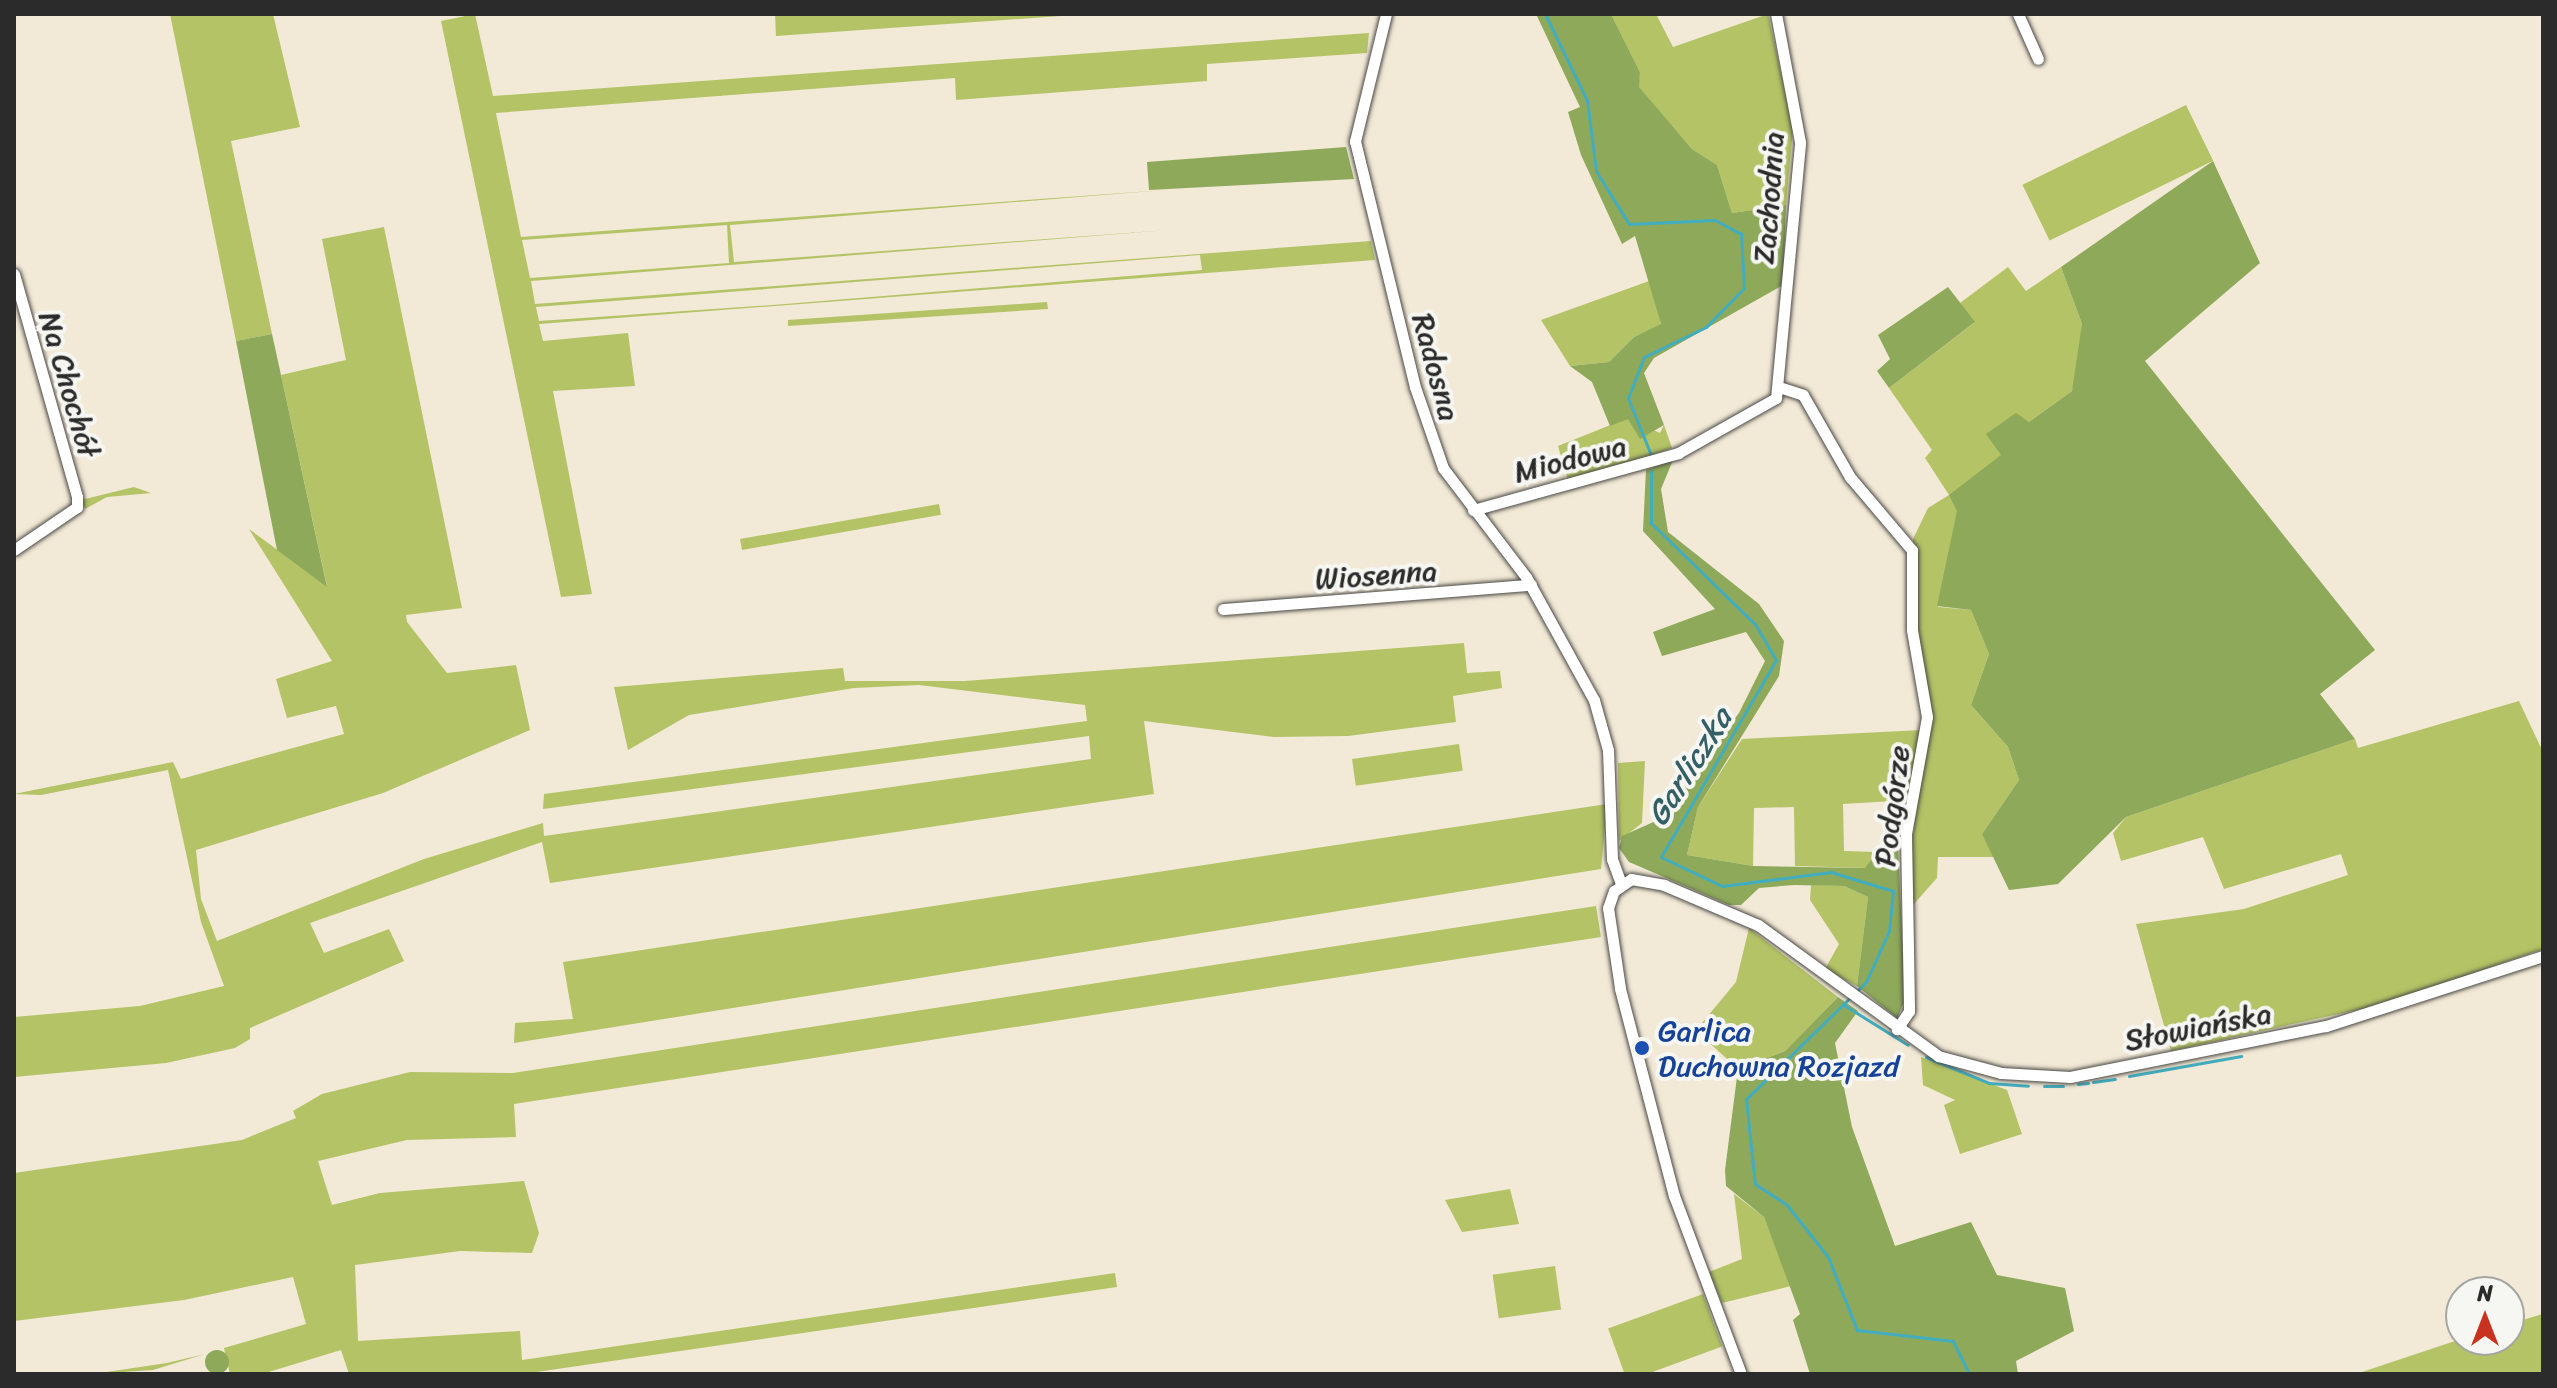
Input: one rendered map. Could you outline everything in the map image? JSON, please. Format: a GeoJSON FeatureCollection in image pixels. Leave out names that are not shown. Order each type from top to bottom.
{"type":"FeatureCollection","features":[{"type":"Feature","properties":{"kind":"street","name":"Radosna"},"geometry":{"type":"LineString","coordinates":[[1386,14],[1354,126],[1362,184],[1431,440],[1473,510],[1531,585],[1591,694],[1608,750],[1612,859],[1621,884]]}},
{"type":"Feature","properties":{"kind":"street","name":"Zachodnia"},"geometry":{"type":"LineString","coordinates":[[1776,14],[1800,142],[1782,388]]}},
{"type":"Feature","properties":{"kind":"street"},"geometry":{"type":"LineString","coordinates":[[2018,14],[2038,59]]}},
{"type":"Feature","properties":{"kind":"street","name":"Na Chochół"},"geometry":{"type":"LineString","coordinates":[[14,274],[77,507],[14,550]]}},
{"type":"Feature","properties":{"kind":"street","name":"Miodowa"},"geometry":{"type":"LineString","coordinates":[[1473,510],[1678,453],[1751,418],[1782,388]]}},
{"type":"Feature","properties":{"kind":"street","name":"Podgórze"},"geometry":{"type":"LineString","coordinates":[[1782,388],[1803,395],[1850,477],[1905,534],[1927,717],[1906,834],[1909,1011],[1897,1029]]}},
{"type":"Feature","properties":{"kind":"street","name":"Wiosenna"},"geometry":{"type":"LineString","coordinates":[[1223,609],[1531,585]]}},
{"type":"Feature","properties":{"kind":"street","name":"Słowiańska"},"geometry":{"type":"LineString","coordinates":[[1621,884],[1647,879],[1758,925],[1897,1029],[1968,1065],[2070,1077],[2326,1026],[2543,956]]}},
{"type":"Feature","properties":{"kind":"street"},"geometry":{"type":"LineString","coordinates":[[1621,884],[1610,900],[1609,930],[1648,1105],[1741,1374]]}},
{"type":"Feature","properties":{"kind":"green space"},"geometry":{"type":"Polygon","coordinates":[[[170,14],[273,14],[300,127],[231,141],[272,334],[236,341],[170,14]]]}},
{"type":"Feature","properties":{"kind":"green space"},"geometry":{"type":"Polygon","coordinates":[[[475,14],[493,96],[1369,33],[1367,53],[1207,64],[1207,81],[956,100],[955,78],[496,113],[521,237],[1165,190],[730,225],[734,262],[1168,230],[531,281],[535,304],[1371,241],[1375,260],[539,324],[543,341],[628,333],[635,386],[553,391],[592,594],[561,597],[441,21],[475,14]],[[727,225],[522,240],[530,278],[729,263],[727,225]],[[1200,255],[536,307],[539,321],[773,305],[1202,270],[1200,255]]]}},
{"type":"Feature","properties":{"kind":"green space"},"geometry":{"type":"Polygon","coordinates":[[[775,14],[1090,14],[776,36],[775,14]]]}},
{"type":"Feature","properties":{"kind":"green space"},"geometry":{"type":"Polygon","coordinates":[[[1536,14],[1611,14],[1640,72],[1639,87],[1692,149],[1717,165],[1732,213],[1786,205],[1783,285],[1654,358],[1644,373],[1664,425],[1640,439],[1628,419],[1610,426],[1592,382],[1570,366],[1609,362],[1634,337],[1661,324],[1635,236],[1622,244],[1581,155],[1568,112],[1580,107],[1536,14]]]}},
{"type":"Feature","properties":{"kind":"green space"},"geometry":{"type":"Polygon","coordinates":[[[1611,14],[1656,14],[1673,47],[1768,14],[1793,128],[1786,205],[1732,213],[1717,165],[1692,149],[1638,87],[1640,72],[1611,14]]]}},
{"type":"Feature","properties":{"kind":"green space"},"geometry":{"type":"Polygon","coordinates":[[[2186,105],[2213,161],[2050,241],[2022,185],[2186,105]]]}},
{"type":"Feature","properties":{"kind":"green space"},"geometry":{"type":"Polygon","coordinates":[[[1346,147],[1354,179],[1149,190],[1147,162],[1346,147]]]}},
{"type":"Feature","properties":{"kind":"green space"},"geometry":{"type":"Polygon","coordinates":[[[2213,161],[2260,263],[2145,361],[2375,650],[2320,694],[2355,739],[2126,817],[2058,884],[2009,890],[1982,834],[2019,780],[2008,747],[1971,705],[1989,654],[1971,610],[1937,606],[1957,511],[1949,495],[2001,455],[1986,434],[2016,413],[2029,422],[2072,391],[2082,324],[2061,267],[2213,161]]]}},
{"type":"Feature","properties":{"kind":"green space"},"geometry":{"type":"Polygon","coordinates":[[[384,227],[462,608],[406,615],[407,622],[447,673],[516,665],[530,730],[383,793],[196,850],[201,899],[217,941],[424,859],[543,823],[544,836],[1091,759],[1089,736],[543,809],[544,794],[1087,721],[1085,705],[919,685],[854,688],[689,715],[628,750],[614,687],[843,668],[845,681],[965,681],[1464,643],[1467,673],[1500,671],[1502,688],[1453,696],[1456,722],[1348,736],[1274,737],[1144,721],[1154,794],[550,883],[542,842],[310,923],[324,953],[389,929],[404,961],[250,1028],[250,1039],[235,1048],[166,1063],[14,1077],[14,1017],[140,1006],[224,986],[201,922],[168,770],[41,795],[14,794],[173,762],[181,779],[344,734],[336,706],[287,718],[276,679],[332,661],[249,529],[327,586],[281,375],[346,360],[322,239],[384,227]]]}},
{"type":"Feature","properties":{"kind":"green space"},"geometry":{"type":"Polygon","coordinates":[[[2008,267],[2026,291],[2061,267],[2082,324],[2080,359],[2072,391],[2029,422],[1958,511],[1938,607],[1971,610],[1989,654],[1971,705],[2008,747],[2019,780],[1982,834],[1999,857],[1938,857],[1937,878],[1913,905],[1908,871],[1931,702],[1914,628],[1913,539],[1928,508],[1949,495],[1925,458],[1932,450],[1889,388],[1974,323],[1960,303],[2008,267]]]}},
{"type":"Feature","properties":{"kind":"green space"},"geometry":{"type":"Polygon","coordinates":[[[1652,280],[1661,325],[1634,337],[1609,362],[1570,366],[1541,320],[1652,280]]]}},
{"type":"Feature","properties":{"kind":"green space"},"geometry":{"type":"Polygon","coordinates":[[[1948,287],[1975,322],[1889,388],[1877,371],[1890,359],[1878,335],[1948,287]]]}},
{"type":"Feature","properties":{"kind":"green space"},"geometry":{"type":"Polygon","coordinates":[[[1047,302],[1048,309],[788,326],[788,320],[1047,302]]]}},
{"type":"Feature","properties":{"kind":"green space"},"geometry":{"type":"Polygon","coordinates":[[[272,334],[327,587],[277,550],[236,341],[272,334]]]}},
{"type":"Feature","properties":{"kind":"green space"},"geometry":{"type":"Polygon","coordinates":[[[1628,418],[1660,433],[1664,425],[1672,448],[1569,484],[1558,446],[1628,418]]]}},
{"type":"Feature","properties":{"kind":"green space"},"geometry":{"type":"Polygon","coordinates":[[[1673,460],[1661,489],[1668,532],[1759,604],[1784,641],[1779,676],[1698,807],[1687,855],[1753,866],[1865,868],[1885,841],[1898,846],[1905,1000],[1897,1018],[1857,986],[1868,897],[1844,886],[1794,885],[1759,888],[1741,905],[1729,905],[1629,862],[1619,848],[1622,836],[1658,820],[1739,713],[1765,661],[1746,632],[1662,656],[1653,632],[1715,609],[1643,531],[1646,470],[1673,460]]]}},
{"type":"Feature","properties":{"kind":"green space"},"geometry":{"type":"Polygon","coordinates":[[[134,487],[151,493],[107,497],[85,509],[81,500],[134,487]]]}},
{"type":"Feature","properties":{"kind":"green space"},"geometry":{"type":"Polygon","coordinates":[[[939,504],[941,515],[742,550],[740,539],[939,504]]]}},
{"type":"Feature","properties":{"kind":"green space"},"geometry":{"type":"Polygon","coordinates":[[[2519,701],[2543,752],[2543,949],[2384,1004],[2171,1051],[2136,924],[2244,909],[2348,875],[2341,854],[2224,889],[2203,837],[2121,861],[2113,833],[2126,817],[2355,739],[2358,748],[2519,701]]]}},
{"type":"Feature","properties":{"kind":"green space"},"geometry":{"type":"Polygon","coordinates":[[[1922,730],[1909,800],[1843,804],[1844,851],[1876,852],[1866,868],[1795,866],[1794,807],[1754,808],[1753,866],[1687,855],[1698,807],[1742,739],[1922,730]]]}},
{"type":"Feature","properties":{"kind":"green space"},"geometry":{"type":"Polygon","coordinates":[[[1459,744],[1463,771],[1356,786],[1352,759],[1459,744]]]}},
{"type":"Feature","properties":{"kind":"green space"},"geometry":{"type":"Polygon","coordinates":[[[1645,761],[1642,823],[1619,841],[1618,763],[1645,761]]]}},
{"type":"Feature","properties":{"kind":"green space"},"geometry":{"type":"Polygon","coordinates":[[[1607,804],[1601,869],[514,1043],[515,1023],[573,1019],[563,962],[1607,804]]]}},
{"type":"Feature","properties":{"kind":"green space"},"geometry":{"type":"Polygon","coordinates":[[[1811,885],[1844,886],[1868,897],[1857,986],[1825,969],[1839,944],[1810,900],[1811,885]]]}},
{"type":"Feature","properties":{"kind":"green space"},"geometry":{"type":"Polygon","coordinates":[[[1596,906],[1601,937],[514,1104],[516,1137],[407,1140],[318,1161],[332,1205],[380,1193],[524,1181],[539,1233],[532,1253],[460,1251],[355,1265],[358,1341],[520,1331],[522,1360],[1115,1273],[1117,1287],[523,1374],[349,1374],[341,1350],[262,1374],[230,1374],[224,1348],[306,1324],[293,1277],[184,1300],[14,1321],[14,1173],[242,1140],[296,1118],[293,1111],[322,1094],[410,1072],[513,1073],[1596,906]]]}},
{"type":"Feature","properties":{"kind":"green space"},"geometry":{"type":"Polygon","coordinates":[[[1749,928],[1838,997],[1785,1051],[1738,1069],[1703,1037],[1702,1023],[1736,982],[1749,928]]]}},
{"type":"Feature","properties":{"kind":"green space"},"geometry":{"type":"Polygon","coordinates":[[[1838,997],[1858,1011],[1835,1043],[1852,1127],[1895,1246],[1971,1222],[1997,1275],[2065,1288],[2074,1331],[2016,1361],[2018,1374],[1810,1374],[1793,1320],[1800,1314],[1764,1217],[1726,1186],[1725,1170],[1738,1069],[1785,1051],[1838,997]]]}},
{"type":"Feature","properties":{"kind":"green space"},"geometry":{"type":"Polygon","coordinates":[[[1921,1057],[2007,1090],[2022,1134],[1960,1154],[1944,1105],[1955,1100],[1923,1085],[1921,1057]]]}},
{"type":"Feature","properties":{"kind":"green space"},"geometry":{"type":"Polygon","coordinates":[[[1510,1189],[1519,1224],[1462,1232],[1445,1200],[1510,1189]]]}},
{"type":"Feature","properties":{"kind":"green space"},"geometry":{"type":"Polygon","coordinates":[[[1734,1194],[1764,1217],[1791,1286],[1722,1303],[1709,1272],[1742,1259],[1734,1194]]]}},
{"type":"Feature","properties":{"kind":"green space"},"geometry":{"type":"Polygon","coordinates":[[[1555,1266],[1561,1310],[1499,1318],[1493,1275],[1555,1266]]]}},
{"type":"Feature","properties":{"kind":"green space"},"geometry":{"type":"Polygon","coordinates":[[[1703,1294],[1722,1347],[1647,1374],[1625,1374],[1608,1329],[1703,1294]]]}},
{"type":"Feature","properties":{"kind":"green space"},"geometry":{"type":"Polygon","coordinates":[[[2543,1314],[2543,1374],[2356,1374],[2445,1344],[2445,1356],[2525,1356],[2525,1319],[2543,1314]]]}},
{"type":"Feature","properties":{"kind":"green space"},"geometry":{"type":"Polygon","coordinates":[[[217,1350],[226,1353],[229,1362],[226,1371],[217,1374],[208,1371],[205,1362],[208,1353],[217,1350]]]}},
{"type":"Feature","properties":{"kind":"green space"},"geometry":{"type":"Polygon","coordinates":[[[205,1354],[153,1370],[93,1374],[167,1363],[205,1354]]]}},
{"type":"Feature","properties":{"kind":"waterway","name":"Garliczka"},"geometry":{"type":"LineString","coordinates":[[1545,14],[1587,100],[1596,171],[1629,224],[1715,220],[1741,234],[1744,288],[1706,327],[1644,357],[1628,398],[1651,455]]}},
{"type":"Feature","properties":{"kind":"waterway","name":"Garliczka"},"geometry":{"type":"LineString","coordinates":[[1651,471],[1651,523],[1755,624],[1776,660],[1661,857],[1722,886],[1831,872],[1893,891],[1889,931],[1866,982],[1746,1099],[1755,1184],[1787,1205],[1828,1257],[1857,1330],[1953,1341],[1969,1374]]}},
{"type":"Feature","properties":{"kind":"waterway"},"geometry":{"type":"LineString","coordinates":[[1844,1005],[1908,1045]]}},
{"type":"Feature","properties":{"kind":"waterway"},"geometry":{"type":"LineString","coordinates":[[2129,1076],[2241,1056]]}},
{"type":"Feature","properties":{"kind":"waterway"},"geometry":{"type":"LineString","coordinates":[[1926,1057],[1989,1083],[2028,1086]]}},
{"type":"Feature","properties":{"kind":"waterway"},"geometry":{"type":"LineString","coordinates":[[2093,1082],[2115,1079]]}},
{"type":"Feature","properties":{"kind":"waterway"},"geometry":{"type":"LineString","coordinates":[[2078,1084],[2088,1083]]}},
{"type":"Feature","properties":{"kind":"waterway"},"geometry":{"type":"LineString","coordinates":[[2044,1086],[2063,1086]]}},
{"type":"Feature","properties":{"kind":"place","name":"Garlica Duchowna Rozjazd"},"geometry":{"type":"Point","coordinates":[1642,1048]}}]}
